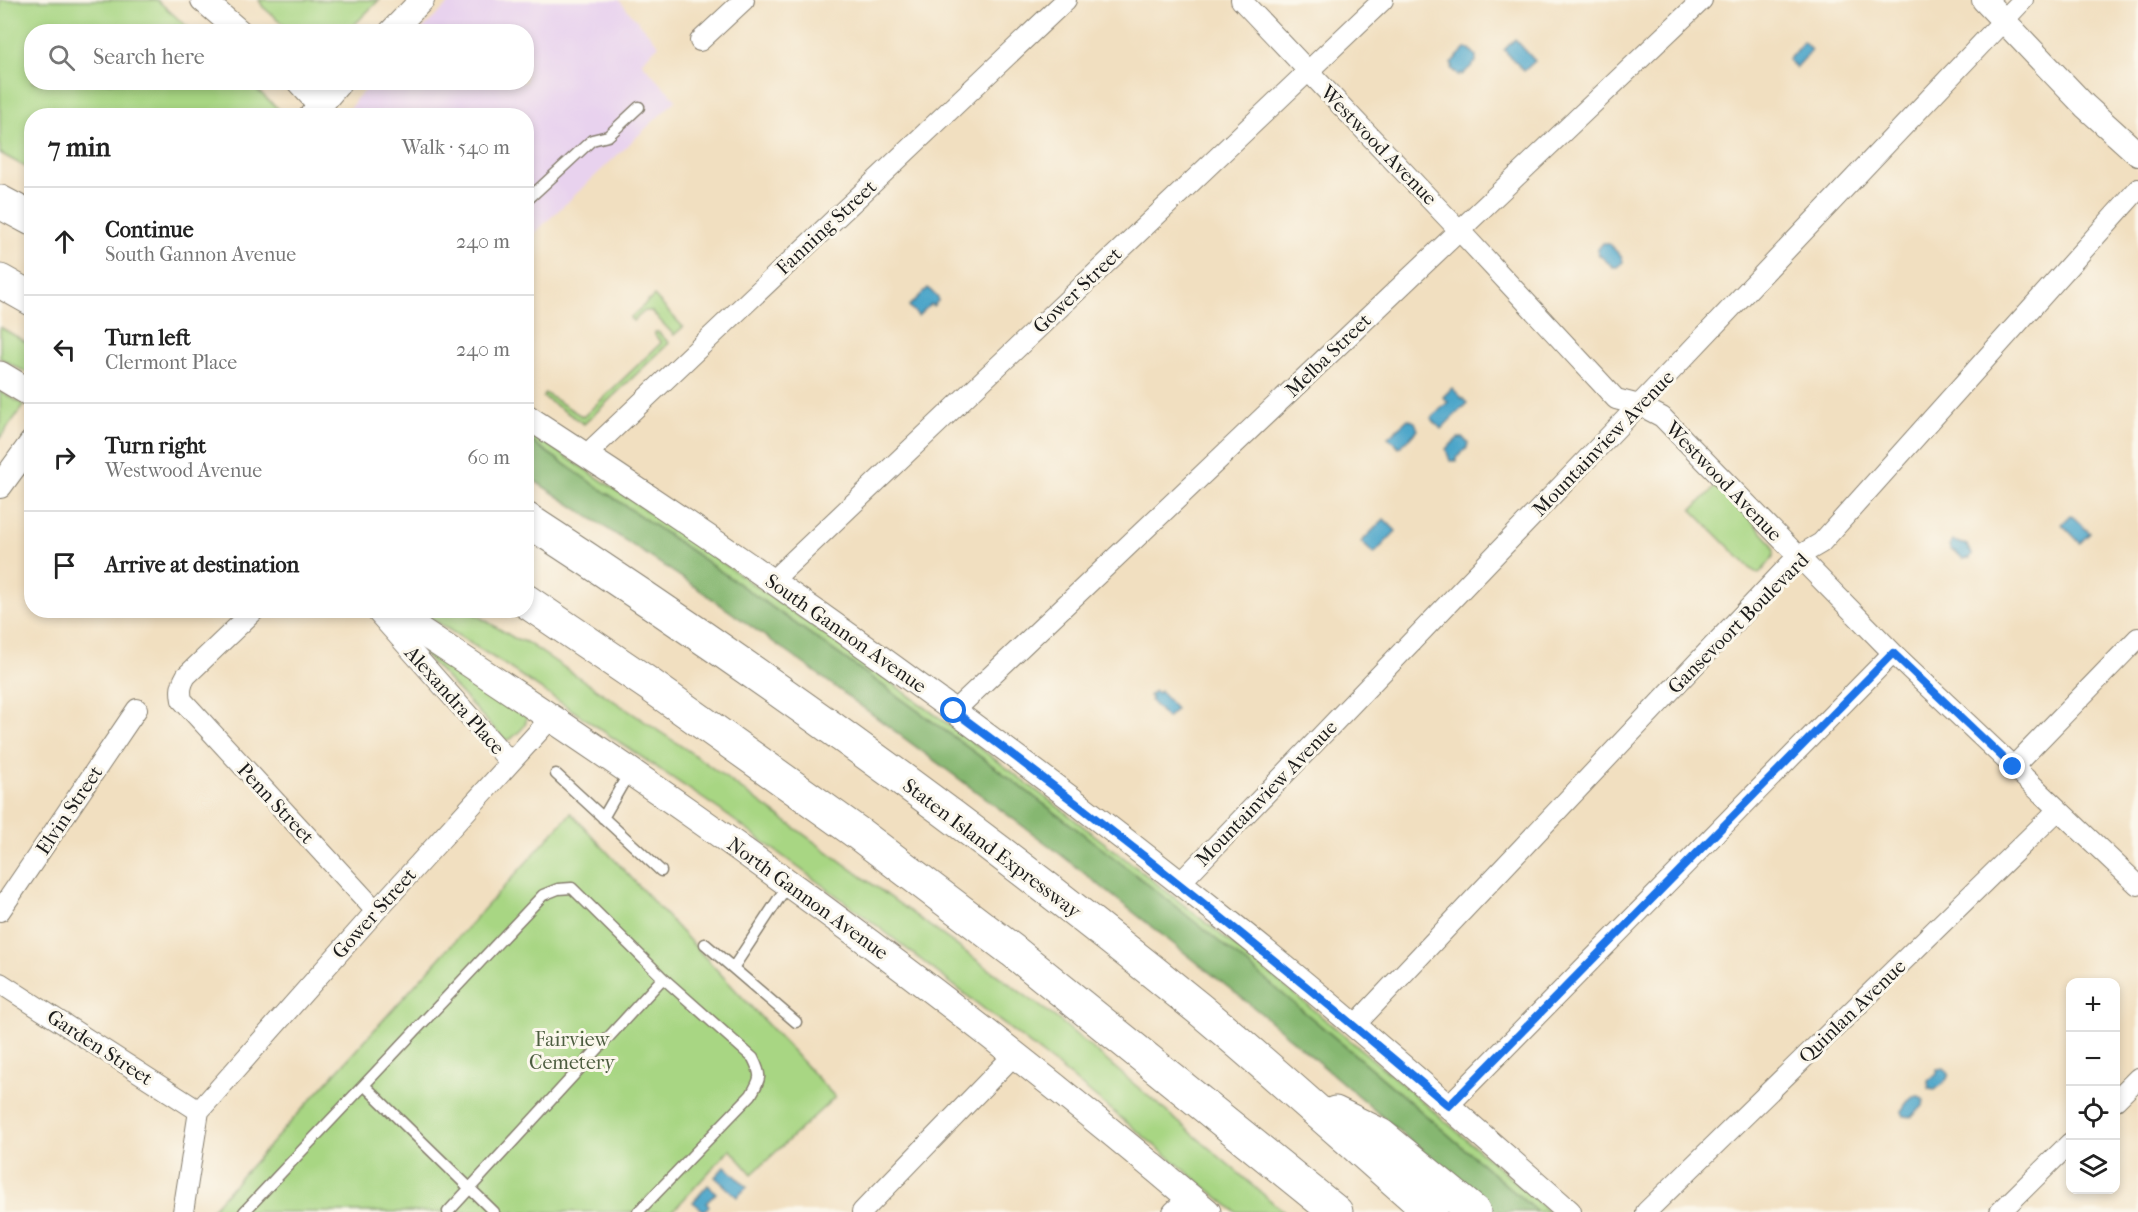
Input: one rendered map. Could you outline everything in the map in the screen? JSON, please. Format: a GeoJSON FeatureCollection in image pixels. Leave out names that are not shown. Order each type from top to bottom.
{"type":"FeatureCollection","features":[{"type":"Feature","properties":{"kind":"highway"},"geometry":{"type":"LineString","coordinates":[[0,202],[24,215]]}},
{"type":"Feature","properties":{"kind":"highway","name":"Staten Island Expressway"},"geometry":{"type":"LineString","coordinates":[[534,524],[748,669],[903,781],[1166,983],[1298,1094],[1431,1212]]}},
{"type":"Feature","properties":{"kind":"highway"},"geometry":{"type":"LineString","coordinates":[[534,606],[650,685],[859,834],[1013,951],[1336,1212]]}},
{"type":"Feature","properties":{"kind":"highway"},"geometry":{"type":"LineString","coordinates":[[1298,1094],[1380,1135],[1474,1212]]}},
{"type":"Feature","properties":{"kind":"highway"},"geometry":{"type":"LineString","coordinates":[[1214,1113],[1310,1212]]}},
{"type":"Feature","properties":{"kind":"main road"},"geometry":{"type":"LineString","coordinates":[[0,375],[24,388]]}},
{"type":"Feature","properties":{"kind":"main road","name":"North Gannon Avenue"},"geometry":{"type":"LineString","coordinates":[[401,618],[630,771],[789,883],[1014,1055],[1190,1207]]}},
{"type":"Feature","properties":{"kind":"street"},"geometry":{"type":"LineString","coordinates":[[203,0],[231,24]]}},
{"type":"Feature","properties":{"kind":"street"},"geometry":{"type":"LineString","coordinates":[[399,24],[422,0]]}},
{"type":"Feature","properties":{"kind":"street"},"geometry":{"type":"LineString","coordinates":[[700,41],[744,0]]}},
{"type":"Feature","properties":{"kind":"street","name":"Fanning Street"},"geometry":{"type":"LineString","coordinates":[[586,455],[1066,0]]}},
{"type":"Feature","properties":{"kind":"street","name":"Westwood Avenue"},"geometry":{"type":"LineString","coordinates":[[1241,0],[1616,399],[1639,405],[1662,417],[1893,653],[2138,885]]}},
{"type":"Feature","properties":{"kind":"street","name":"Gower Street"},"geometry":{"type":"LineString","coordinates":[[772,581],[1383,0]]}},
{"type":"Feature","properties":{"kind":"street","name":"Melba Street"},"geometry":{"type":"LineString","coordinates":[[954,711],[1702,0]]}},
{"type":"Feature","properties":{"kind":"street"},"geometry":{"type":"LineString","coordinates":[[1984,0],[2085,106],[2138,154]]}},
{"type":"Feature","properties":{"kind":"street","name":"Mountainview Avenue"},"geometry":{"type":"LineString","coordinates":[[1180,884],[2023,0]]}},
{"type":"Feature","properties":{"kind":"street"},"geometry":{"type":"LineString","coordinates":[[304,90],[315,108]]}},
{"type":"Feature","properties":{"kind":"street"},"geometry":{"type":"LineString","coordinates":[[318,108],[333,90]]}},
{"type":"Feature","properties":{"kind":"street","name":"Gansevoort Boulevard"},"geometry":{"type":"LineString","coordinates":[[1354,1026],[1797,557],[1821,543],[2138,189]]}},
{"type":"Feature","properties":{"kind":"street","name":"South Gannon Avenue"},"geometry":{"type":"LineString","coordinates":[[534,421],[772,581],[954,711],[1180,884],[1449,1106],[1569,1212]]}},
{"type":"Feature","properties":{"kind":"street"},"geometry":{"type":"LineString","coordinates":[[0,486],[24,453]]}},
{"type":"Feature","properties":{"kind":"street","name":"Penn Street"},"geometry":{"type":"LineString","coordinates":[[247,618],[186,676],[180,692],[182,700],[376,911]]}},
{"type":"Feature","properties":{"kind":"street","name":"Alexandra Place"},"geometry":{"type":"LineString","coordinates":[[382,618],[510,762]]}},
{"type":"Feature","properties":{"kind":"street"},"geometry":{"type":"LineString","coordinates":[[2013,767],[2138,638]]}},
{"type":"Feature","properties":{"kind":"street"},"geometry":{"type":"LineString","coordinates":[[1449,1106],[1893,653]]}},
{"type":"Feature","properties":{"kind":"street","name":"Elvin Street"},"geometry":{"type":"LineString","coordinates":[[0,911],[137,709]]}},
{"type":"Feature","properties":{"kind":"street","name":"Gower Street"},"geometry":{"type":"LineString","coordinates":[[199,1112],[376,911],[551,718]]}},
{"type":"Feature","properties":{"kind":"street","name":"Quinlan Avenue"},"geometry":{"type":"LineString","coordinates":[[1646,1212],[2058,810]]}},
{"type":"Feature","properties":{"kind":"street","name":"Garden Street"},"geometry":{"type":"LineString","coordinates":[[0,983],[199,1112]]}},
{"type":"Feature","properties":{"kind":"street"},"geometry":{"type":"LineString","coordinates":[[862,1212],[1014,1055]]}},
{"type":"Feature","properties":{"kind":"street"},"geometry":{"type":"LineString","coordinates":[[2120,1095],[2138,1078]]}},
{"type":"Feature","properties":{"kind":"street"},"geometry":{"type":"LineString","coordinates":[[183,1212],[199,1112]]}},
{"type":"Feature","properties":{"kind":"street"},"geometry":{"type":"LineString","coordinates":[[2000,1212],[2066,1147]]}},
{"type":"Feature","properties":{"kind":"lane"},"geometry":{"type":"LineString","coordinates":[[534,194],[592,140],[608,136],[639,107]]}},
{"type":"Feature","properties":{"kind":"lane"},"geometry":{"type":"LineString","coordinates":[[603,818],[630,771]]}},
{"type":"Feature","properties":{"kind":"lane"},"geometry":{"type":"LineString","coordinates":[[556,774],[661,871]]}},
{"type":"Feature","properties":{"kind":"lane"},"geometry":{"type":"LineString","coordinates":[[733,968],[789,883]]}},
{"type":"Feature","properties":{"kind":"lane"},"geometry":{"type":"LineString","coordinates":[[244,1212],[543,895],[558,889],[572,888],[663,978],[753,1058],[760,1072],[760,1080],[751,1095],[638,1212]]}},
{"type":"Feature","properties":{"kind":"lane"},"geometry":{"type":"LineString","coordinates":[[705,944],[796,1022]]}},
{"type":"Feature","properties":{"kind":"lane"},"geometry":{"type":"LineString","coordinates":[[448,1212],[663,978]]}},
{"type":"Feature","properties":{"kind":"lane"},"geometry":{"type":"LineString","coordinates":[[364,1085],[494,1212]]}},
{"type":"Feature","properties":{"kind":"shaded area"},"geometry":{"type":"Polygon","coordinates":[[[453,0],[619,0],[659,45],[641,62],[676,100],[534,233],[534,108],[351,108],[365,90],[534,90],[534,24],[427,24],[453,0]]]}},
{"type":"Feature","properties":{"kind":"green space"},"geometry":{"type":"Polygon","coordinates":[[[0,0],[157,0],[184,24],[24,24],[24,90],[257,90],[277,108],[24,108],[24,166],[0,153],[0,0]]]}},
{"type":"Feature","properties":{"kind":"green space"},"geometry":{"type":"Polygon","coordinates":[[[259,0],[379,0],[355,24],[283,24],[263,7],[259,0]]]}},
{"type":"Feature","properties":{"kind":"green space"},"geometry":{"type":"Polygon","coordinates":[[[654,296],[683,327],[674,335],[651,311],[645,311],[633,321],[630,318],[654,296]]]}},
{"type":"Feature","properties":{"kind":"green space"},"geometry":{"type":"Polygon","coordinates":[[[0,327],[24,341],[24,371],[0,358],[0,327]]]}},
{"type":"Feature","properties":{"kind":"green space"},"geometry":{"type":"Polygon","coordinates":[[[655,332],[658,332],[669,343],[584,424],[543,397],[545,393],[583,417],[661,343],[655,332]]]}},
{"type":"Feature","properties":{"kind":"green space"},"geometry":{"type":"Polygon","coordinates":[[[0,391],[24,405],[0,438],[0,391]]]}},
{"type":"Feature","properties":{"kind":"green space"},"geometry":{"type":"Polygon","coordinates":[[[534,435],[793,612],[1052,802],[1304,1002],[1549,1212],[1537,1212],[1375,1072],[1156,891],[1040,801],[797,624],[534,443],[534,435]]]}},
{"type":"Feature","properties":{"kind":"green space"},"geometry":{"type":"Polygon","coordinates":[[[534,443],[858,668],[980,756],[1100,847],[1321,1026],[1537,1212],[1494,1212],[1262,1014],[1051,847],[807,666],[684,579],[534,481],[534,443]]]}},
{"type":"Feature","properties":{"kind":"green space"},"geometry":{"type":"Polygon","coordinates":[[[1718,484],[1768,539],[1774,549],[1772,558],[1759,574],[1752,570],[1692,510],[1718,484]]]}},
{"type":"Feature","properties":{"kind":"green space"},"geometry":{"type":"Polygon","coordinates":[[[430,618],[481,618],[514,638],[526,642],[696,756],[1059,1020],[1284,1212],[1236,1212],[1055,1064],[871,921],[720,810],[502,663],[430,618]]]}},
{"type":"Feature","properties":{"kind":"green space"},"geometry":{"type":"Polygon","coordinates":[[[417,642],[526,715],[527,719],[522,728],[511,739],[506,740],[502,737],[419,649],[417,642]]]}},
{"type":"Feature","properties":{"kind":"green space","name":"Fairview Cemetery"},"geometry":{"type":"Polygon","coordinates":[[[571,813],[835,1097],[752,1174],[730,1149],[672,1212],[209,1212],[571,813]]]}},
{"type":"Feature","properties":{"kind":"water"},"geometry":{"type":"Polygon","coordinates":[[[1515,39],[1535,61],[1524,71],[1504,50],[1515,39]]]}},
{"type":"Feature","properties":{"kind":"water"},"geometry":{"type":"Polygon","coordinates":[[[1803,42],[1812,50],[1796,68],[1788,60],[1803,42]]]}},
{"type":"Feature","properties":{"kind":"water"},"geometry":{"type":"Polygon","coordinates":[[[1465,49],[1470,49],[1476,56],[1476,62],[1458,76],[1451,68],[1453,66],[1451,63],[1465,49]]]}},
{"type":"Feature","properties":{"kind":"water"},"geometry":{"type":"Polygon","coordinates":[[[1603,243],[1608,243],[1622,257],[1623,262],[1617,267],[1613,267],[1598,254],[1598,249],[1603,243]]]}},
{"type":"Feature","properties":{"kind":"water"},"geometry":{"type":"Polygon","coordinates":[[[928,288],[938,298],[938,301],[918,316],[909,306],[928,288]]]}},
{"type":"Feature","properties":{"kind":"water"},"geometry":{"type":"Polygon","coordinates":[[[1452,388],[1467,403],[1441,429],[1431,418],[1448,402],[1443,397],[1452,388]]]}},
{"type":"Feature","properties":{"kind":"water"},"geometry":{"type":"Polygon","coordinates":[[[1408,419],[1415,422],[1418,430],[1399,448],[1388,437],[1408,419]]]}},
{"type":"Feature","properties":{"kind":"water"},"geometry":{"type":"Polygon","coordinates":[[[1458,438],[1463,438],[1468,443],[1467,448],[1456,458],[1456,461],[1450,461],[1446,449],[1458,438]]]}},
{"type":"Feature","properties":{"kind":"water"},"geometry":{"type":"Polygon","coordinates":[[[2071,515],[2090,533],[2080,543],[2062,524],[2071,515]]]}},
{"type":"Feature","properties":{"kind":"water"},"geometry":{"type":"Polygon","coordinates":[[[1384,519],[1396,531],[1374,554],[1361,542],[1384,519]]]}},
{"type":"Feature","properties":{"kind":"water"},"geometry":{"type":"Polygon","coordinates":[[[1953,541],[1967,545],[1972,554],[1970,558],[1963,559],[1951,550],[1949,546],[1953,541]]]}},
{"type":"Feature","properties":{"kind":"water"},"geometry":{"type":"Polygon","coordinates":[[[1155,691],[1158,693],[1160,691],[1176,709],[1167,718],[1150,700],[1152,698],[1149,696],[1155,691]]]}},
{"type":"Feature","properties":{"kind":"water"},"geometry":{"type":"Polygon","coordinates":[[[1944,1068],[1949,1074],[1947,1080],[1935,1090],[1929,1089],[1928,1081],[1937,1073],[1937,1069],[1944,1068]]]}},
{"type":"Feature","properties":{"kind":"water"},"geometry":{"type":"Polygon","coordinates":[[[1919,1096],[1924,1100],[1923,1106],[1912,1117],[1904,1116],[1902,1112],[1906,1104],[1910,1099],[1919,1096]]]}},
{"type":"Feature","properties":{"kind":"water"},"geometry":{"type":"Polygon","coordinates":[[[725,1166],[747,1187],[737,1197],[715,1177],[725,1166]]]}},
{"type":"Feature","properties":{"kind":"water"},"geometry":{"type":"Polygon","coordinates":[[[708,1185],[716,1193],[706,1203],[709,1206],[704,1211],[693,1202],[708,1185]]]}},
{"type":"Feature","properties":{"kind":"route"},"geometry":{"type":"LineString","coordinates":[[954,711],[1085,809],[1238,929],[1449,1106],[1893,653],[2013,767]]}}]}
